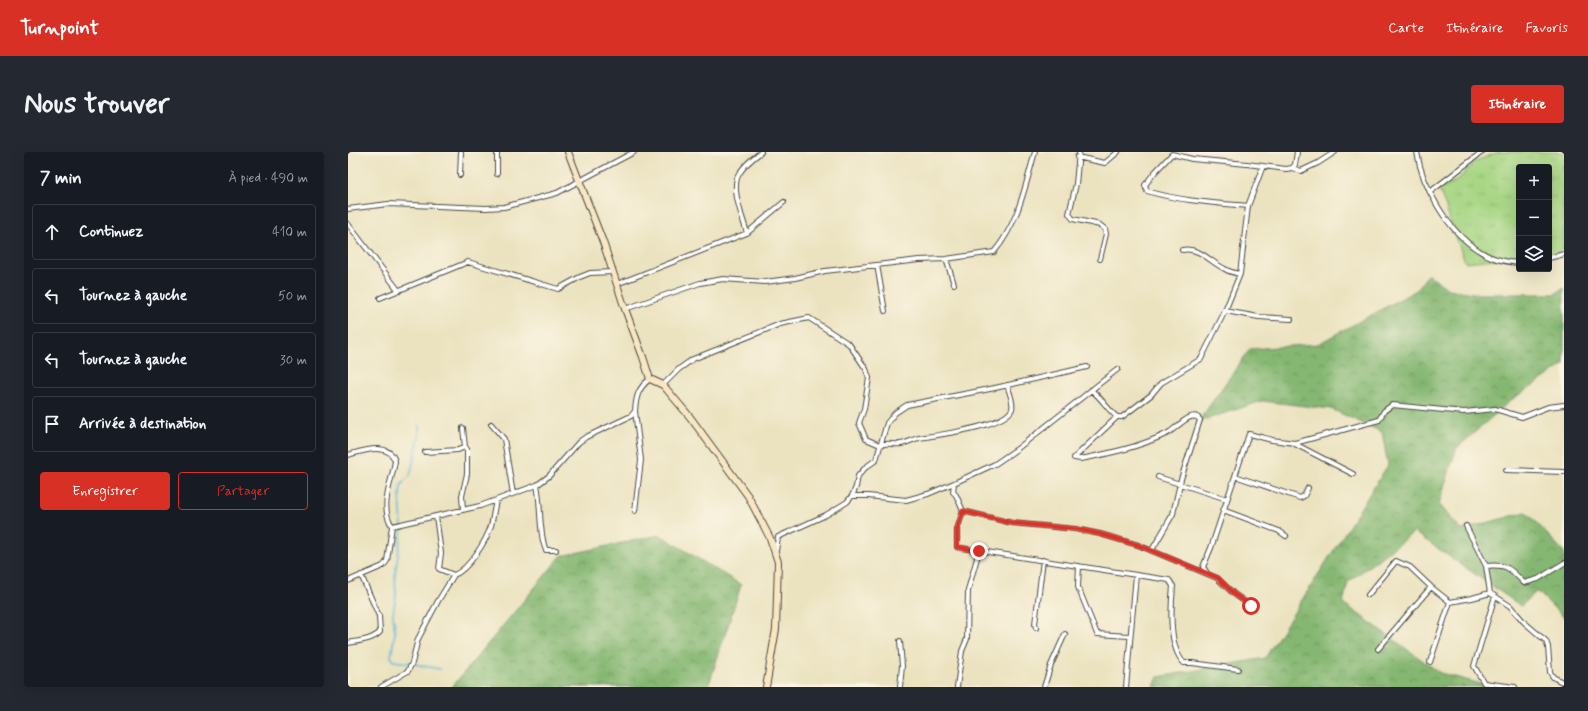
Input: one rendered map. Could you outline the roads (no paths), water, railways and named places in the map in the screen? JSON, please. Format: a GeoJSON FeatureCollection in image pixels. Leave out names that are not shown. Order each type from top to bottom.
{"type":"FeatureCollection","features":[{"type":"Feature","properties":{"kind":"street"},"geometry":{"type":"LineString","coordinates":[[460,175],[461,152]]}},
{"type":"Feature","properties":{"kind":"street"},"geometry":{"type":"LineString","coordinates":[[497,152],[497,174]]}},
{"type":"Feature","properties":{"kind":"street"},"geometry":{"type":"LineString","coordinates":[[568,152],[618,284],[625,309],[650,379],[663,385],[690,417],[748,496],[776,551],[778,562],[776,629],[766,687]]}},
{"type":"Feature","properties":{"kind":"street"},"geometry":{"type":"LineString","coordinates":[[348,209],[388,204],[486,208],[504,207],[558,193],[634,152]]}},
{"type":"Feature","properties":{"kind":"street"},"geometry":{"type":"LineString","coordinates":[[748,234],[738,202],[735,182],[738,174],[761,152]]}},
{"type":"Feature","properties":{"kind":"street"},"geometry":{"type":"LineString","coordinates":[[625,309],[711,281],[723,279],[765,282],[794,278],[824,271],[932,258],[946,259],[994,252],[1003,242],[1018,211],[1025,190],[1034,152]]}},
{"type":"Feature","properties":{"kind":"street"},"geometry":{"type":"LineString","coordinates":[[1100,259],[1106,234],[1105,229],[1100,225],[1073,219],[1069,214],[1076,184],[1078,154],[1105,163],[1118,152]]}},
{"type":"Feature","properties":{"kind":"street"},"geometry":{"type":"LineString","coordinates":[[1292,168],[1295,165],[1297,152]]}},
{"type":"Feature","properties":{"kind":"street"},"geometry":{"type":"LineString","coordinates":[[1248,206],[1198,202],[1165,196],[1147,191],[1145,185],[1173,153],[1192,159],[1286,169],[1292,168],[1301,171],[1318,163],[1334,152]]}},
{"type":"Feature","properties":{"kind":"street"},"geometry":{"type":"LineString","coordinates":[[1417,152],[1430,192],[1456,232],[1478,251],[1490,257],[1516,263]]}},
{"type":"Feature","properties":{"kind":"street"},"geometry":{"type":"LineString","coordinates":[[1430,192],[1482,152]]}},
{"type":"Feature","properties":{"kind":"street"},"geometry":{"type":"LineString","coordinates":[[1152,550],[1173,514],[1180,483],[1200,420],[1198,417],[1189,416],[1174,430],[1152,441],[1081,459],[1074,458],[1117,417],[1122,417],[1151,395],[1161,384],[1201,359],[1225,311],[1240,274],[1248,206],[1263,166]]}},
{"type":"Feature","properties":{"kind":"street"},"geometry":{"type":"LineString","coordinates":[[618,284],[748,234],[784,202]]}},
{"type":"Feature","properties":{"kind":"street"},"geometry":{"type":"LineString","coordinates":[[348,224],[399,291]]}},
{"type":"Feature","properties":{"kind":"street"},"geometry":{"type":"LineString","coordinates":[[1182,250],[1188,249],[1200,253],[1225,270],[1240,274]]}},
{"type":"Feature","properties":{"kind":"street"},"geometry":{"type":"LineString","coordinates":[[1552,257],[1564,254]]}},
{"type":"Feature","properties":{"kind":"street"},"geometry":{"type":"LineString","coordinates":[[946,259],[954,284]]}},
{"type":"Feature","properties":{"kind":"street"},"geometry":{"type":"LineString","coordinates":[[380,298],[468,262],[558,289],[590,273],[613,272]]}},
{"type":"Feature","properties":{"kind":"street"},"geometry":{"type":"LineString","coordinates":[[877,265],[885,311]]}},
{"type":"Feature","properties":{"kind":"street"},"geometry":{"type":"LineString","coordinates":[[1225,311],[1259,317],[1291,319]]}},
{"type":"Feature","properties":{"kind":"street"},"geometry":{"type":"LineString","coordinates":[[663,385],[679,369],[693,359],[780,324],[809,318],[849,344],[866,369],[869,378],[864,409],[859,423],[866,439],[880,446]]}},
{"type":"Feature","properties":{"kind":"street"},"geometry":{"type":"LineString","coordinates":[[776,551],[778,537],[826,515],[847,502],[852,496],[856,487],[858,476],[866,467],[876,460],[887,423],[895,413],[907,405],[1087,367]]}},
{"type":"Feature","properties":{"kind":"street"},"geometry":{"type":"LineString","coordinates":[[852,496],[906,500],[928,494],[995,464],[1017,449],[1118,369]]}},
{"type":"Feature","properties":{"kind":"street"},"geometry":{"type":"LineString","coordinates":[[635,511],[641,460],[635,411],[636,397],[645,383],[650,379]]}},
{"type":"Feature","properties":{"kind":"street"},"geometry":{"type":"LineString","coordinates":[[880,446],[886,443],[900,444],[917,438],[979,427],[999,420],[1008,415],[1012,409],[1012,402],[1007,385]]}},
{"type":"Feature","properties":{"kind":"street"},"geometry":{"type":"LineString","coordinates":[[1091,390],[1099,396],[1117,417]]}},
{"type":"Feature","properties":{"kind":"street"},"geometry":{"type":"LineString","coordinates":[[1295,443],[1379,420],[1384,411],[1392,405],[1464,412],[1495,409],[1522,417],[1548,407],[1564,405]]}},
{"type":"Feature","properties":{"kind":"street"},"geometry":{"type":"LineString","coordinates":[[392,526],[496,501],[538,485],[549,476],[579,442],[586,437],[631,416],[635,411]]}},
{"type":"Feature","properties":{"kind":"street"},"geometry":{"type":"LineString","coordinates":[[491,424],[504,439],[513,494]]}},
{"type":"Feature","properties":{"kind":"street"},"geometry":{"type":"LineString","coordinates":[[463,428],[465,447],[467,449],[467,474],[462,496],[463,510]]}},
{"type":"Feature","properties":{"kind":"street"},"geometry":{"type":"LineString","coordinates":[[1206,573],[1203,567],[1212,548],[1223,510],[1249,434],[1272,440],[1295,443],[1353,474]]}},
{"type":"Feature","properties":{"kind":"street"},"geometry":{"type":"LineString","coordinates":[[425,452],[458,450],[465,447]]}},
{"type":"Feature","properties":{"kind":"street"},"geometry":{"type":"LineString","coordinates":[[348,455],[369,449],[380,449],[390,452],[394,456],[395,461],[386,506],[386,513],[392,526],[387,561],[379,569],[348,581]]}},
{"type":"Feature","properties":{"kind":"street"},"geometry":{"type":"LineString","coordinates":[[1506,470],[1564,472]]}},
{"type":"Feature","properties":{"kind":"street"},"geometry":{"type":"LineString","coordinates":[[1235,476],[1300,498],[1304,496],[1308,488]]}},
{"type":"Feature","properties":{"kind":"street"},"geometry":{"type":"LineString","coordinates":[[1158,477],[1227,499]]}},
{"type":"Feature","properties":{"kind":"street"},"geometry":{"type":"LineString","coordinates":[[954,483],[953,492],[956,495],[963,511],[957,530],[957,547],[1169,580],[1173,586],[1172,635],[1178,658],[1184,663],[1238,669]]}},
{"type":"Feature","properties":{"kind":"street"},"geometry":{"type":"LineString","coordinates":[[538,485],[542,534],[545,547],[546,550],[556,550]]}},
{"type":"Feature","properties":{"kind":"street"},"geometry":{"type":"LineString","coordinates":[[382,687],[408,671],[412,664],[418,639],[438,601],[454,575],[458,574],[471,562],[485,540],[491,527],[496,501]]}},
{"type":"Feature","properties":{"kind":"street"},"geometry":{"type":"LineString","coordinates":[[1223,510],[1279,531],[1286,536]]}},
{"type":"Feature","properties":{"kind":"street"},"geometry":{"type":"LineString","coordinates":[[963,511],[1012,523],[1076,529],[1152,550],[1218,578],[1234,594],[1251,606]]}},
{"type":"Feature","properties":{"kind":"street"},"geometry":{"type":"LineString","coordinates":[[436,516],[441,553],[439,569],[454,575]]}},
{"type":"Feature","properties":{"kind":"street"},"geometry":{"type":"LineString","coordinates":[[1466,526],[1486,566],[1490,593]]}},
{"type":"Feature","properties":{"kind":"street"},"geometry":{"type":"LineString","coordinates":[[957,687],[962,651],[967,639],[968,590],[979,551]]}},
{"type":"Feature","properties":{"kind":"street"},"geometry":{"type":"LineString","coordinates":[[1036,628],[1035,624],[1043,560]]}},
{"type":"Feature","properties":{"kind":"street"},"geometry":{"type":"LineString","coordinates":[[1368,595],[1396,562],[1410,567],[1431,587],[1450,602],[1490,593],[1510,606],[1524,622],[1546,641],[1548,647],[1550,672],[1553,677],[1564,683]]}},
{"type":"Feature","properties":{"kind":"street"},"geometry":{"type":"LineString","coordinates":[[1486,566],[1503,565],[1524,583],[1538,579],[1564,563]]}},
{"type":"Feature","properties":{"kind":"street"},"geometry":{"type":"LineString","coordinates":[[1079,566],[1078,587],[1097,634],[1129,636]]}},
{"type":"Feature","properties":{"kind":"street"},"geometry":{"type":"LineString","coordinates":[[348,643],[368,639],[380,632],[379,616],[361,575]]}},
{"type":"Feature","properties":{"kind":"street"},"geometry":{"type":"LineString","coordinates":[[1126,687],[1129,636],[1136,575]]}},
{"type":"Feature","properties":{"kind":"street"},"geometry":{"type":"LineString","coordinates":[[1378,649],[1431,587]]}},
{"type":"Feature","properties":{"kind":"street"},"geometry":{"type":"LineString","coordinates":[[1495,596],[1474,666],[1484,683],[1515,687]]}},
{"type":"Feature","properties":{"kind":"street"},"geometry":{"type":"LineString","coordinates":[[1430,662],[1450,602]]}},
{"type":"Feature","properties":{"kind":"street"},"geometry":{"type":"LineString","coordinates":[[1044,687],[1051,665],[1065,634]]}},
{"type":"Feature","properties":{"kind":"street"},"geometry":{"type":"LineString","coordinates":[[900,641],[902,661],[900,687]]}},
{"type":"Feature","properties":{"kind":"waterway"},"geometry":{"type":"LineString","coordinates":[[419,424],[419,437],[410,476],[401,486],[400,496],[402,528],[395,575],[396,595],[393,614],[395,633],[391,656],[393,661],[440,669]]}}]}
